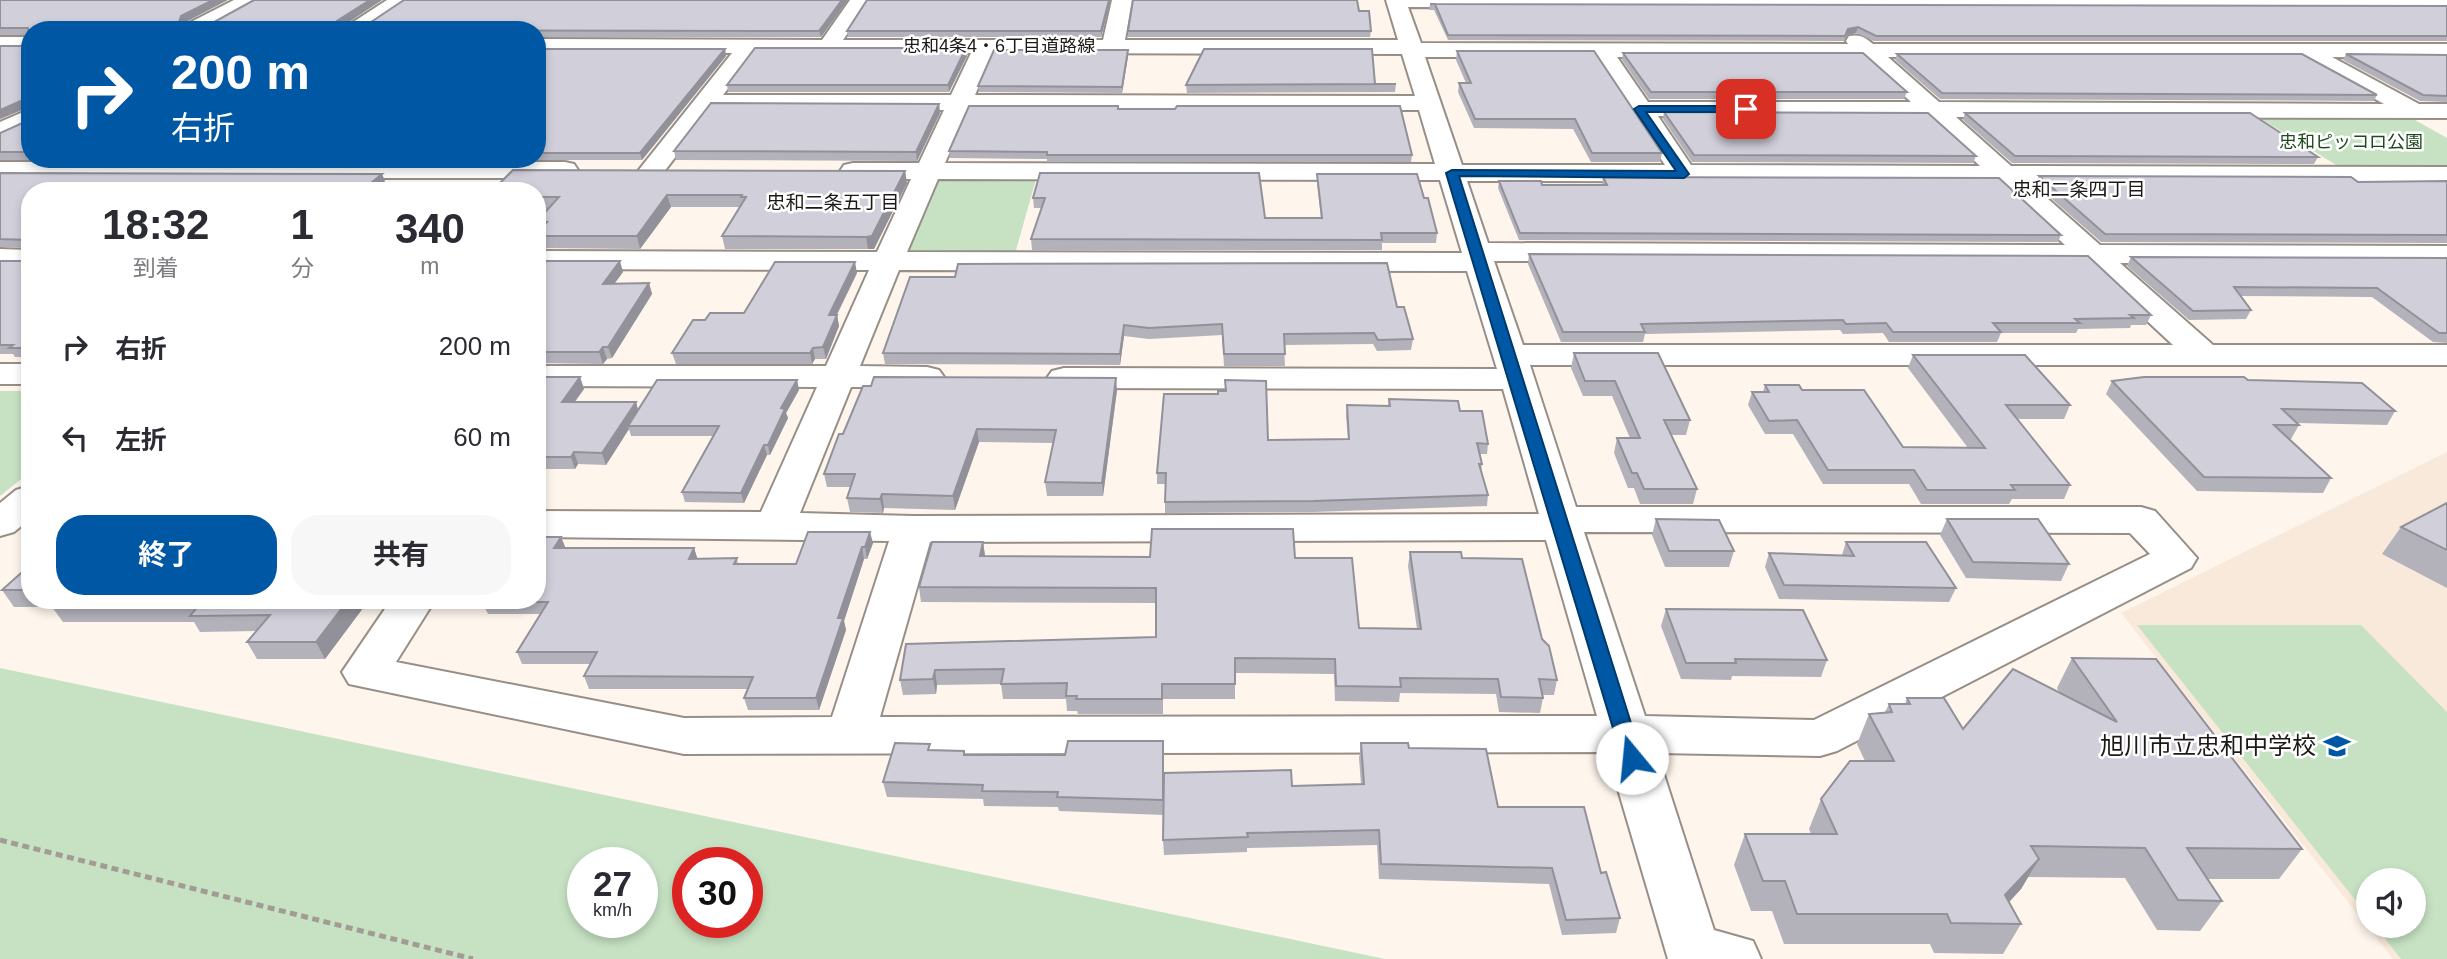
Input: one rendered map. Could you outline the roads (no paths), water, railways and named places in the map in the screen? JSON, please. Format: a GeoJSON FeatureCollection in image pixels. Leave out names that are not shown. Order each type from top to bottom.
{"type":"FeatureCollection","features":[{"type":"Feature","properties":{"kind":"street"},"geometry":{"type":"LineString","coordinates":[[210,21],[249,0]]}},
{"type":"Feature","properties":{"kind":"street"},"geometry":{"type":"LineString","coordinates":[[366,21],[401,0]]}},
{"type":"Feature","properties":{"kind":"street"},"geometry":{"type":"LineString","coordinates":[[828,46],[860,0]]}},
{"type":"Feature","properties":{"kind":"street"},"geometry":{"type":"LineString","coordinates":[[1114,46],[1122,0]]}},
{"type":"Feature","properties":{"kind":"street"},"geometry":{"type":"LineString","coordinates":[[1733,959],[1693,951],[1513,367],[1396,1],[2447,3]]}},
{"type":"Feature","properties":{"kind":"street"},"geometry":{"type":"LineString","coordinates":[[1813,1],[2203,354]]}},
{"type":"Feature","properties":{"kind":"street"},"geometry":{"type":"LineString","coordinates":[[2210,1],[2447,128]]}},
{"type":"Feature","properties":{"kind":"street"},"geometry":{"type":"LineString","coordinates":[[0,44],[21,44]]}},
{"type":"Feature","properties":{"kind":"street","name":"忠和4条4・6丁目道路線"},"geometry":{"type":"LineString","coordinates":[[546,46],[2447,51]]}},
{"type":"Feature","properties":{"kind":"street"},"geometry":{"type":"LineString","coordinates":[[546,60],[563,46]]}},
{"type":"Feature","properties":{"kind":"street"},"geometry":{"type":"LineString","coordinates":[[651,171],[749,46]]}},
{"type":"Feature","properties":{"kind":"street"},"geometry":{"type":"LineString","coordinates":[[775,525],[837,377],[985,46]]}},
{"type":"Feature","properties":{"kind":"street"},"geometry":{"type":"LineString","coordinates":[[1601,50],[1684,174]]}},
{"type":"Feature","properties":{"kind":"street"},"geometry":{"type":"LineString","coordinates":[[704,102],[1429,103]]}},
{"type":"Feature","properties":{"kind":"street"},"geometry":{"type":"LineString","coordinates":[[0,132],[21,108]]}},
{"type":"Feature","properties":{"kind":"street"},"geometry":{"type":"LineString","coordinates":[[1639,109],[2447,111]]}},
{"type":"Feature","properties":{"kind":"street"},"geometry":{"type":"LineString","coordinates":[[0,170],[169,168]]}},
{"type":"Feature","properties":{"kind":"street"},"geometry":{"type":"LineString","coordinates":[[402,182],[419,168]]}},
{"type":"Feature","properties":{"kind":"street"},"geometry":{"type":"LineString","coordinates":[[526,168],[595,170]]}},
{"type":"Feature","properties":{"kind":"street"},"geometry":{"type":"LineString","coordinates":[[623,171],[678,171]]}},
{"type":"Feature","properties":{"kind":"street"},"geometry":{"type":"LineString","coordinates":[[831,171],[2447,175]]}},
{"type":"Feature","properties":{"kind":"street"},"geometry":{"type":"LineString","coordinates":[[546,260],[2447,255]]}},
{"type":"Feature","properties":{"kind":"street"},"geometry":{"type":"LineString","coordinates":[[0,258],[21,259]]}},
{"type":"Feature","properties":{"kind":"street"},"geometry":{"type":"LineString","coordinates":[[1031,378],[2203,354],[2447,355]]}},
{"type":"Feature","properties":{"kind":"street"},"geometry":{"type":"LineString","coordinates":[[0,374],[21,374]]}},
{"type":"Feature","properties":{"kind":"street"},"geometry":{"type":"LineString","coordinates":[[546,376],[962,377]]}},
{"type":"Feature","properties":{"kind":"street"},"geometry":{"type":"LineString","coordinates":[[0,524],[21,506]]}},
{"type":"Feature","properties":{"kind":"street"},"geometry":{"type":"LineString","coordinates":[[408,609],[365,672],[684,736],[1624,734],[1820,738],[2176,558],[2141,520],[913,529],[775,525],[546,524]]}},
{"type":"Feature","properties":{"kind":"street"},"geometry":{"type":"LineString","coordinates":[[0,524],[21,524]]}},
{"type":"Feature","properties":{"kind":"street"},"geometry":{"type":"LineString","coordinates":[[851,734],[913,529]]}},
{"type":"Feature","properties":{"kind":"place","name":"旭川市立忠和中学校"},"geometry":{"type":"Point","coordinates":[2337,746]}},
{"type":"Feature","properties":{"kind":"district","name":"忠和二条四丁目"},"geometry":{"type":"Point","coordinates":[2079,189]}},
{"type":"Feature","properties":{"kind":"district","name":"忠和二条五丁目"},"geometry":{"type":"Point","coordinates":[833,202]}},
{"type":"Feature","properties":{"kind":"park label","name":"忠和ピッコロ公園"},"geometry":{"type":"Point","coordinates":[2351,142]}}]}
